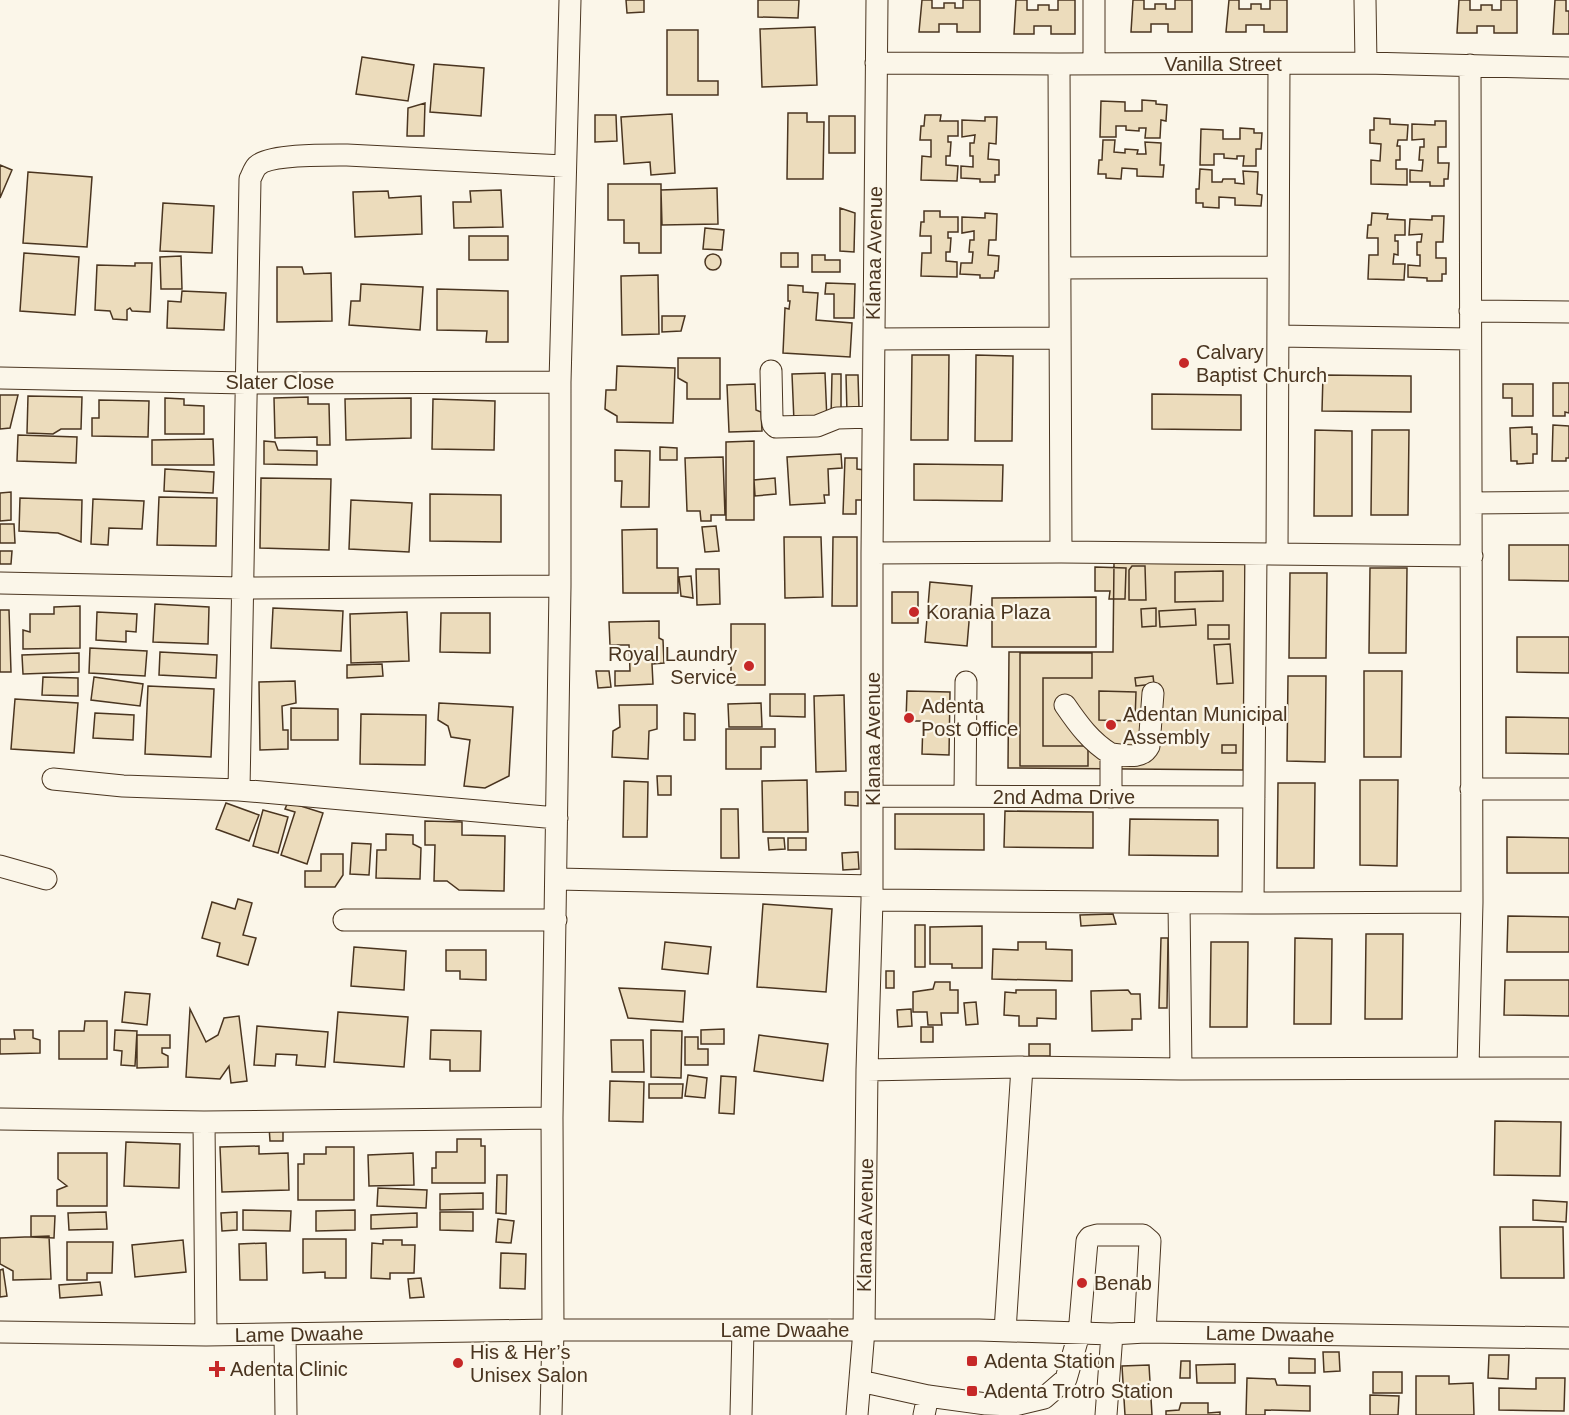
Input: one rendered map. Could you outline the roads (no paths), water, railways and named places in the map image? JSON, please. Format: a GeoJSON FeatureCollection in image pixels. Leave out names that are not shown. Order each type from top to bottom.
{"type":"FeatureCollection","features":[{"type":"Feature","properties":{"kind":"street"},"geometry":{"type":"LineString","coordinates":[[551,1415],[560,382],[570,0]]}},
{"type":"Feature","properties":{"kind":"street","name":"Klanaa Avenue"},"geometry":{"type":"LineString","coordinates":[[857,1415],[864,1330],[872,893],[872,553],[877,0]]}},
{"type":"Feature","properties":{"kind":"street"},"geometry":{"type":"LineString","coordinates":[[1094,0],[1094,64]]}},
{"type":"Feature","properties":{"kind":"street"},"geometry":{"type":"LineString","coordinates":[[1365,0],[1366,63]]}},
{"type":"Feature","properties":{"kind":"street","name":"Vanilla Street"},"geometry":{"type":"LineString","coordinates":[[876,63],[1366,63],[1569,68]]}},
{"type":"Feature","properties":{"kind":"street"},"geometry":{"type":"LineString","coordinates":[[1059,64],[1061,552]]}},
{"type":"Feature","properties":{"kind":"street"},"geometry":{"type":"LineString","coordinates":[[1277,554],[1279,64]]}},
{"type":"Feature","properties":{"kind":"street"},"geometry":{"type":"LineString","coordinates":[[1468,1068],[1472,902],[1470,65]]}},
{"type":"Feature","properties":{"kind":"street"},"geometry":{"type":"LineString","coordinates":[[239,790],[250,179],[256,167],[268,160],[347,155],[564,166]]}},
{"type":"Feature","properties":{"kind":"street"},"geometry":{"type":"LineString","coordinates":[[1060,268],[1278,267]]}},
{"type":"Feature","properties":{"kind":"street"},"geometry":{"type":"LineString","coordinates":[[1470,311],[1569,312]]}},
{"type":"Feature","properties":{"kind":"street"},"geometry":{"type":"LineString","coordinates":[[1278,336],[1470,339]]}},
{"type":"Feature","properties":{"kind":"street"},"geometry":{"type":"LineString","coordinates":[[874,339],[1060,338]]}},
{"type":"Feature","properties":{"kind":"street"},"geometry":{"type":"LineString","coordinates":[[771,371],[771,418],[776,427],[817,426],[837,418],[873,417]]}},
{"type":"Feature","properties":{"kind":"street","name":"Slater Close"},"geometry":{"type":"LineString","coordinates":[[0,378],[246,383],[560,382]]}},
{"type":"Feature","properties":{"kind":"street"},"geometry":{"type":"LineString","coordinates":[[1471,503],[1569,502]]}},
{"type":"Feature","properties":{"kind":"street"},"geometry":{"type":"LineString","coordinates":[[872,553],[1061,552],[1472,556]]}},
{"type":"Feature","properties":{"kind":"street"},"geometry":{"type":"LineString","coordinates":[[1253,903],[1256,554]]}},
{"type":"Feature","properties":{"kind":"street"},"geometry":{"type":"LineString","coordinates":[[0,583],[242,588],[560,586]]}},
{"type":"Feature","properties":{"kind":"street"},"geometry":{"type":"LineString","coordinates":[[965,796],[966,682]]}},
{"type":"Feature","properties":{"kind":"street"},"geometry":{"type":"LineString","coordinates":[[1065,705],[1084,731],[1100,747],[1111,754],[1141,755],[1149,746],[1153,693]]}},
{"type":"Feature","properties":{"kind":"street"},"geometry":{"type":"LineString","coordinates":[[1111,754],[1111,797]]}},
{"type":"Feature","properties":{"kind":"street"},"geometry":{"type":"LineString","coordinates":[[54,779],[123,786],[239,790],[557,818]]}},
{"type":"Feature","properties":{"kind":"street"},"geometry":{"type":"LineString","coordinates":[[1471,789],[1569,789]]}},
{"type":"Feature","properties":{"kind":"street","name":"2nd Adma Drive"},"geometry":{"type":"LineString","coordinates":[[873,796],[1254,797]]}},
{"type":"Feature","properties":{"kind":"street"},"geometry":{"type":"LineString","coordinates":[[0,866],[46,879]]}},
{"type":"Feature","properties":{"kind":"street"},"geometry":{"type":"LineString","coordinates":[[557,879],[872,893],[1179,903],[1472,902]]}},
{"type":"Feature","properties":{"kind":"street"},"geometry":{"type":"LineString","coordinates":[[1179,903],[1181,1069]]}},
{"type":"Feature","properties":{"kind":"street"},"geometry":{"type":"LineString","coordinates":[[344,920],[556,920]]}},
{"type":"Feature","properties":{"kind":"street"},"geometry":{"type":"LineString","coordinates":[[1005,1331],[1022,1067]]}},
{"type":"Feature","properties":{"kind":"street"},"geometry":{"type":"LineString","coordinates":[[867,1070],[1022,1067],[1569,1068]]}},
{"type":"Feature","properties":{"kind":"street"},"geometry":{"type":"LineString","coordinates":[[0,1119],[204,1122],[552,1118]]}},
{"type":"Feature","properties":{"kind":"street"},"geometry":{"type":"LineString","coordinates":[[204,1122],[206,1335]]}},
{"type":"Feature","properties":{"kind":"street"},"geometry":{"type":"LineString","coordinates":[[860,1381],[926,1405],[986,1404],[1014,1410],[1044,1398],[1066,1379],[1079,1334],[1087,1241],[1090,1237],[1097,1235],[1143,1235],[1150,1241],[1145,1332]]}},
{"type":"Feature","properties":{"kind":"street","name":"Lame Dwaahe"},"geometry":{"type":"LineString","coordinates":[[0,1332],[206,1335],[553,1330],[864,1330],[1569,1338]]}},
{"type":"Feature","properties":{"kind":"street"},"geometry":{"type":"LineString","coordinates":[[741,1415],[743,1330]]}},
{"type":"Feature","properties":{"kind":"street"},"geometry":{"type":"LineString","coordinates":[[285,1334],[286,1415]]}},
{"type":"Feature","properties":{"kind":"street"},"geometry":{"type":"LineString","coordinates":[[1106,1415],[1113,1334]]}},
{"type":"Feature","properties":{"kind":"place","name":"Calvary Baptist Church"},"geometry":{"type":"Point","coordinates":[1184,363]}},
{"type":"Feature","properties":{"kind":"place","name":"Korania Plaza"},"geometry":{"type":"Point","coordinates":[914,612]}},
{"type":"Feature","properties":{"kind":"place","name":"Royal Laundry Service"},"geometry":{"type":"Point","coordinates":[749,666]}},
{"type":"Feature","properties":{"kind":"place","name":"Adenta Post Office"},"geometry":{"type":"Point","coordinates":[909,718]}},
{"type":"Feature","properties":{"kind":"place","name":"Adentan Municipal Assembly"},"geometry":{"type":"Point","coordinates":[1111,725]}},
{"type":"Feature","properties":{"kind":"place","name":"Benab"},"geometry":{"type":"Point","coordinates":[1082,1283]}},
{"type":"Feature","properties":{"kind":"place","name":"Adenta Station"},"geometry":{"type":"Point","coordinates":[972,1361]}},
{"type":"Feature","properties":{"kind":"place","name":"His & Her’s Unisex Salon"},"geometry":{"type":"Point","coordinates":[458,1363]}},
{"type":"Feature","properties":{"kind":"place","name":"Adenta Clinic"},"geometry":{"type":"Point","coordinates":[217,1369]}},
{"type":"Feature","properties":{"kind":"place","name":"Adenta Trotro Station"},"geometry":{"type":"Point","coordinates":[972,1391]}}]}
